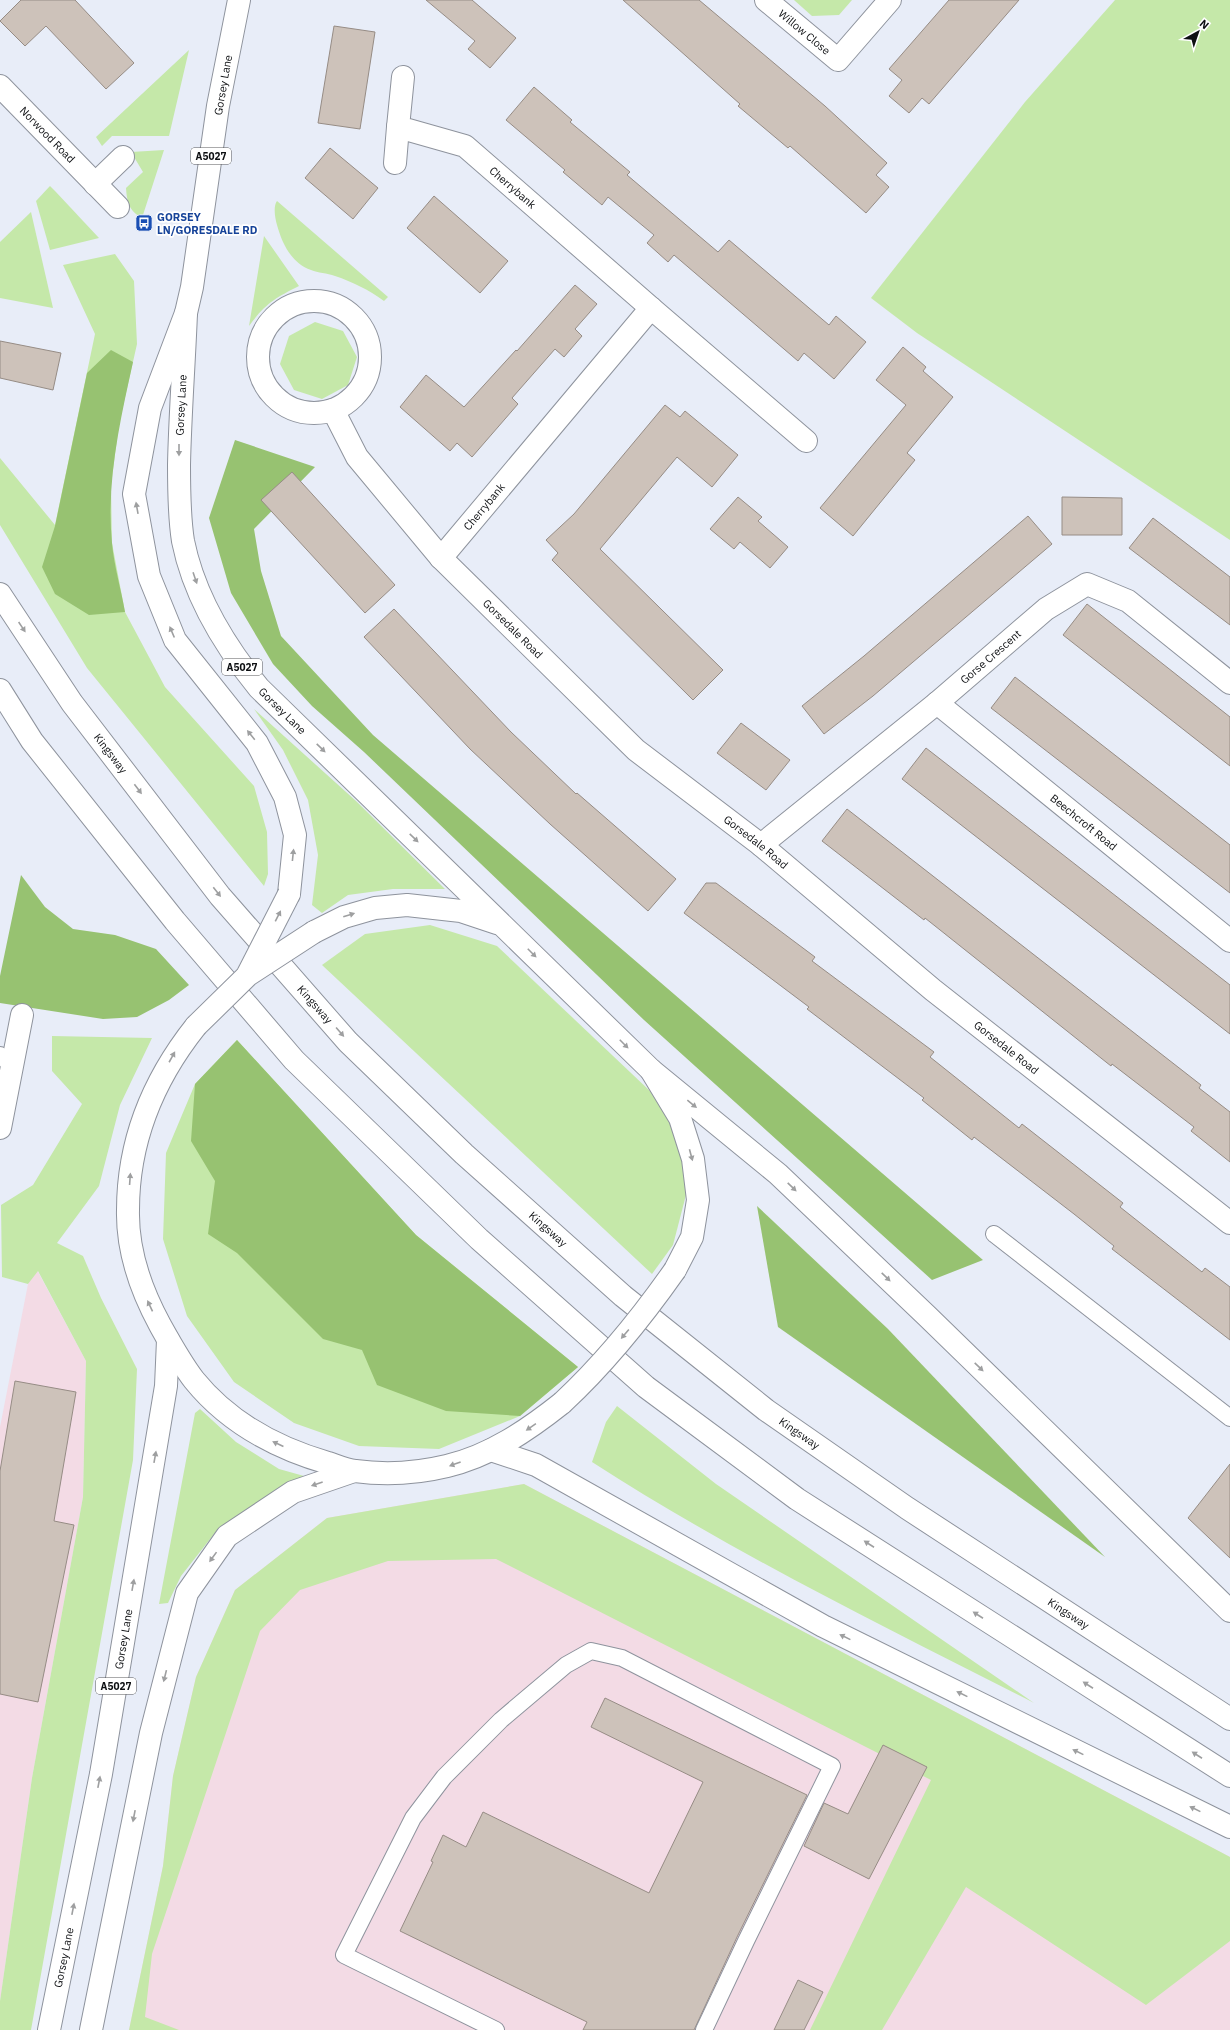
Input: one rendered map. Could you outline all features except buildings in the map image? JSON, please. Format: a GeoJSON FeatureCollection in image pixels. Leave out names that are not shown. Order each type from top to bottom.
{"type":"FeatureCollection","features":[{"type":"Feature","properties":{"kind":"main road","name":"Gorsey Lane"},"geometry":{"type":"LineString","coordinates":[[239,0],[218,106],[192,287],[186,313],[150,408],[134,494],[149,576],[176,640],[257,743],[285,797],[295,835],[289,894],[248,976]]}},
{"type":"Feature","properties":{"kind":"main road","name":"Willow Close"},"geometry":{"type":"LineString","coordinates":[[766,0],[838,60],[890,0]]}},
{"type":"Feature","properties":{"kind":"main road"},"geometry":{"type":"LineString","coordinates":[[395,163],[403,77]]}},
{"type":"Feature","properties":{"kind":"main road","name":"Norwood Road"},"geometry":{"type":"LineString","coordinates":[[0,86],[118,207]]}},
{"type":"Feature","properties":{"kind":"main road","name":"Cherrybank"},"geometry":{"type":"LineString","coordinates":[[398,127],[465,146],[806,441]]}},
{"type":"Feature","properties":{"kind":"main road"},"geometry":{"type":"LineString","coordinates":[[95,184],[123,157]]}},
{"type":"Feature","properties":{"kind":"main road"},"geometry":{"type":"LineString","coordinates":[[314,300],[331,303],[347,311],[360,323],[368,339],[371,357],[368,374],[360,390],[348,402],[333,410],[315,414],[297,412],[281,404],[268,391],[260,375],[257,358],[260,340],[267,324],[280,311],[296,303],[314,300]]}},
{"type":"Feature","properties":{"kind":"main road","name":"Cherrybank"},"geometry":{"type":"LineString","coordinates":[[441,558],[651,308]]}},
{"type":"Feature","properties":{"kind":"main road","name":"Gorsey Lane"},"geometry":{"type":"LineString","coordinates":[[186,313],[180,444],[180,502],[183,541],[194,580],[212,619],[235,658],[259,688],[504,925],[651,1070]]}},
{"type":"Feature","properties":{"kind":"main road","name":"Gorsedale Road"},"geometry":{"type":"LineString","coordinates":[[333,410],[357,457],[441,558],[636,750],[761,845],[933,990],[1230,1223]]}},
{"type":"Feature","properties":{"kind":"main road","name":"Gorse Crescent"},"geometry":{"type":"LineString","coordinates":[[761,845],[937,703],[1046,609],[1088,584],[1128,601],[1230,683]]}},
{"type":"Feature","properties":{"kind":"main road","name":"Kingsway"},"geometry":{"type":"LineString","coordinates":[[0,594],[72,703],[220,896],[348,1042],[464,1154],[623,1296],[766,1410],[907,1508],[1230,1719]]}},
{"type":"Feature","properties":{"kind":"main road"},"geometry":{"type":"LineString","coordinates":[[0,690],[32,741],[165,909],[294,1060],[479,1239],[646,1387],[797,1499],[1230,1776]]}},
{"type":"Feature","properties":{"kind":"main road","name":"Beechcroft Road"},"geometry":{"type":"LineString","coordinates":[[937,703],[1230,941]]}},
{"type":"Feature","properties":{"kind":"main road"},"geometry":{"type":"LineString","coordinates":[[504,925],[461,911],[407,905],[375,908],[344,917],[314,932],[248,976],[196,1026],[176,1051],[161,1078],[142,1119],[130,1168],[128,1212],[133,1260],[149,1304],[168,1340],[194,1380],[225,1410],[259,1436],[304,1456],[354,1471],[395,1473],[447,1466],[491,1450],[529,1429],[562,1403],[585,1381],[658,1295],[675,1270],[692,1237],[698,1200],[693,1159],[680,1118],[651,1070]]}},
{"type":"Feature","properties":{"kind":"main road"},"geometry":{"type":"LineString","coordinates":[[0,1128],[6,1061],[22,1015]]}},
{"type":"Feature","properties":{"kind":"main road"},"geometry":{"type":"LineString","coordinates":[[651,1070],[778,1174],[927,1316],[1230,1611]]}},
{"type":"Feature","properties":{"kind":"main road","name":"Gorsey Lane"},"geometry":{"type":"LineString","coordinates":[[49,2030],[101,1774],[166,1386],[168,1340]]}},
{"type":"Feature","properties":{"kind":"main road"},"geometry":{"type":"LineString","coordinates":[[491,1450],[536,1465],[823,1626],[1230,1827]]}},
{"type":"Feature","properties":{"kind":"main road"},"geometry":{"type":"LineString","coordinates":[[91,2030],[151,1733],[187,1593],[227,1536],[293,1492],[354,1471]]}},
{"type":"Feature","properties":{"kind":"lane"},"geometry":{"type":"LineString","coordinates":[[994,1234],[1230,1418]]}},
{"type":"Feature","properties":{"kind":"lane"},"geometry":{"type":"LineString","coordinates":[[496,2030],[344,1955],[413,1818],[444,1777],[501,1720],[566,1665],[591,1651],[622,1658],[832,1766],[704,2030]]}},
{"type":"Feature","properties":{"kind":"shaded area"},"geometry":{"type":"Polygon","coordinates":[[[37,1270],[86,1361],[83,1497],[32,1778],[0,2001],[0,1427],[28,1284],[37,1270]]]}},
{"type":"Feature","properties":{"kind":"shaded area"},"geometry":{"type":"Polygon","coordinates":[[[524,1484],[1230,1857],[1230,2030],[129,2030],[163,1866],[173,1776],[196,1677],[235,1590],[327,1518],[524,1484]]]}},
{"type":"Feature","properties":{"kind":"green space"},"geometry":{"type":"Polygon","coordinates":[[[794,0],[852,0],[839,15],[812,16],[794,0]]]}},
{"type":"Feature","properties":{"kind":"green space"},"geometry":{"type":"Polygon","coordinates":[[[1115,0],[1230,0],[1230,540],[917,333],[871,298],[1025,102],[1115,0]]]}},
{"type":"Feature","properties":{"kind":"green space"},"geometry":{"type":"Polygon","coordinates":[[[189,50],[169,136],[112,136],[102,146],[96,137],[189,50]]]}},
{"type":"Feature","properties":{"kind":"green space"},"geometry":{"type":"Polygon","coordinates":[[[164,150],[142,218],[131,209],[127,198],[126,188],[143,172],[131,152],[164,150]]]}},
{"type":"Feature","properties":{"kind":"green space"},"geometry":{"type":"Polygon","coordinates":[[[50,186],[99,238],[50,250],[36,201],[50,186]]]}},
{"type":"Feature","properties":{"kind":"green space"},"geometry":{"type":"Polygon","coordinates":[[[277,201],[388,297],[384,301],[373,293],[342,278],[311,270],[298,263],[288,252],[279,232],[275,212],[277,201]]]}},
{"type":"Feature","properties":{"kind":"green space"},"geometry":{"type":"Polygon","coordinates":[[[31,212],[53,308],[0,298],[0,242],[31,212]]]}},
{"type":"Feature","properties":{"kind":"green space"},"geometry":{"type":"Polygon","coordinates":[[[264,236],[299,286],[271,302],[260,312],[249,326],[264,236]]]}},
{"type":"Feature","properties":{"kind":"green space"},"geometry":{"type":"Polygon","coordinates":[[[115,254],[134,281],[137,344],[119,424],[111,485],[112,543],[125,612],[165,687],[254,786],[267,832],[268,874],[264,886],[87,668],[0,525],[0,458],[55,525],[95,334],[63,265],[115,254]]]}},
{"type":"Feature","properties":{"kind":"green space"},"geometry":{"type":"Polygon","coordinates":[[[315,322],[343,331],[357,357],[348,385],[322,399],[294,390],[280,364],[289,336],[315,322]]]}},
{"type":"Feature","properties":{"kind":"green space"},"geometry":{"type":"Polygon","coordinates":[[[111,350],[133,362],[115,452],[111,497],[113,552],[125,612],[89,615],[55,594],[42,567],[55,526],[87,373],[111,350]]]}},
{"type":"Feature","properties":{"kind":"green space"},"geometry":{"type":"Polygon","coordinates":[[[235,440],[315,467],[254,529],[261,571],[281,636],[373,735],[983,1260],[932,1280],[644,1020],[364,752],[312,706],[273,664],[231,593],[209,518],[235,440]]]}},
{"type":"Feature","properties":{"kind":"green space"},"geometry":{"type":"Polygon","coordinates":[[[254,709],[356,801],[445,889],[393,889],[348,895],[322,913],[312,905],[318,855],[308,800],[283,750],[254,709]]]}},
{"type":"Feature","properties":{"kind":"green space"},"geometry":{"type":"Polygon","coordinates":[[[21,875],[45,907],[73,929],[115,935],[156,949],[189,985],[169,1000],[137,1017],[103,1019],[0,1003],[0,976],[21,875]]]}},
{"type":"Feature","properties":{"kind":"green space"},"geometry":{"type":"Polygon","coordinates":[[[430,925],[497,946],[650,1091],[681,1138],[686,1195],[673,1245],[652,1274],[322,965],[365,934],[430,925]]]}},
{"type":"Feature","properties":{"kind":"green space"},"geometry":{"type":"Polygon","coordinates":[[[52,1036],[152,1038],[120,1105],[99,1186],[57,1243],[83,1256],[101,1298],[137,1369],[133,1460],[31,2030],[0,2030],[0,2001],[32,1778],[83,1497],[86,1361],[38,1271],[28,1284],[2,1277],[1,1205],[33,1185],[82,1104],[52,1071],[52,1036]]]}},
{"type":"Feature","properties":{"kind":"green space"},"geometry":{"type":"Polygon","coordinates":[[[237,1040],[416,1235],[578,1367],[520,1416],[439,1449],[359,1446],[294,1423],[234,1382],[187,1316],[163,1239],[166,1153],[195,1084],[237,1040]]]}},
{"type":"Feature","properties":{"kind":"green space"},"geometry":{"type":"Polygon","coordinates":[[[237,1040],[416,1235],[578,1367],[520,1416],[446,1411],[377,1385],[362,1350],[323,1339],[237,1253],[208,1234],[215,1181],[191,1141],[195,1084],[237,1040]]]}},
{"type":"Feature","properties":{"kind":"green space"},"geometry":{"type":"Polygon","coordinates":[[[757,1206],[888,1329],[1105,1557],[778,1327],[757,1206]]]}},
{"type":"Feature","properties":{"kind":"green space"},"geometry":{"type":"Polygon","coordinates":[[[617,1406],[716,1484],[1034,1703],[810,1588],[700,1527],[592,1462],[606,1422],[617,1406]]]}},
{"type":"Feature","properties":{"kind":"green space"},"geometry":{"type":"Polygon","coordinates":[[[200,1409],[236,1442],[279,1469],[304,1476],[218,1529],[181,1576],[168,1603],[159,1604],[195,1413],[200,1409]]]}},
{"type":"Feature","properties":{"kind":"green space"},"geometry":{"type":"Polygon","coordinates":[[[524,1484],[1230,1857],[1230,1941],[1146,2005],[966,1887],[882,2030],[810,2030],[931,1780],[496,1559],[388,1561],[300,1590],[260,1631],[152,1954],[145,2017],[179,2030],[129,2030],[163,1866],[173,1776],[196,1677],[235,1590],[327,1518],[524,1484]]]}},
{"type":"Feature","properties":{"kind":"place","name":"GORSEY LN/GORESDALE RD"},"geometry":{"type":"Point","coordinates":[144,223]}}]}
